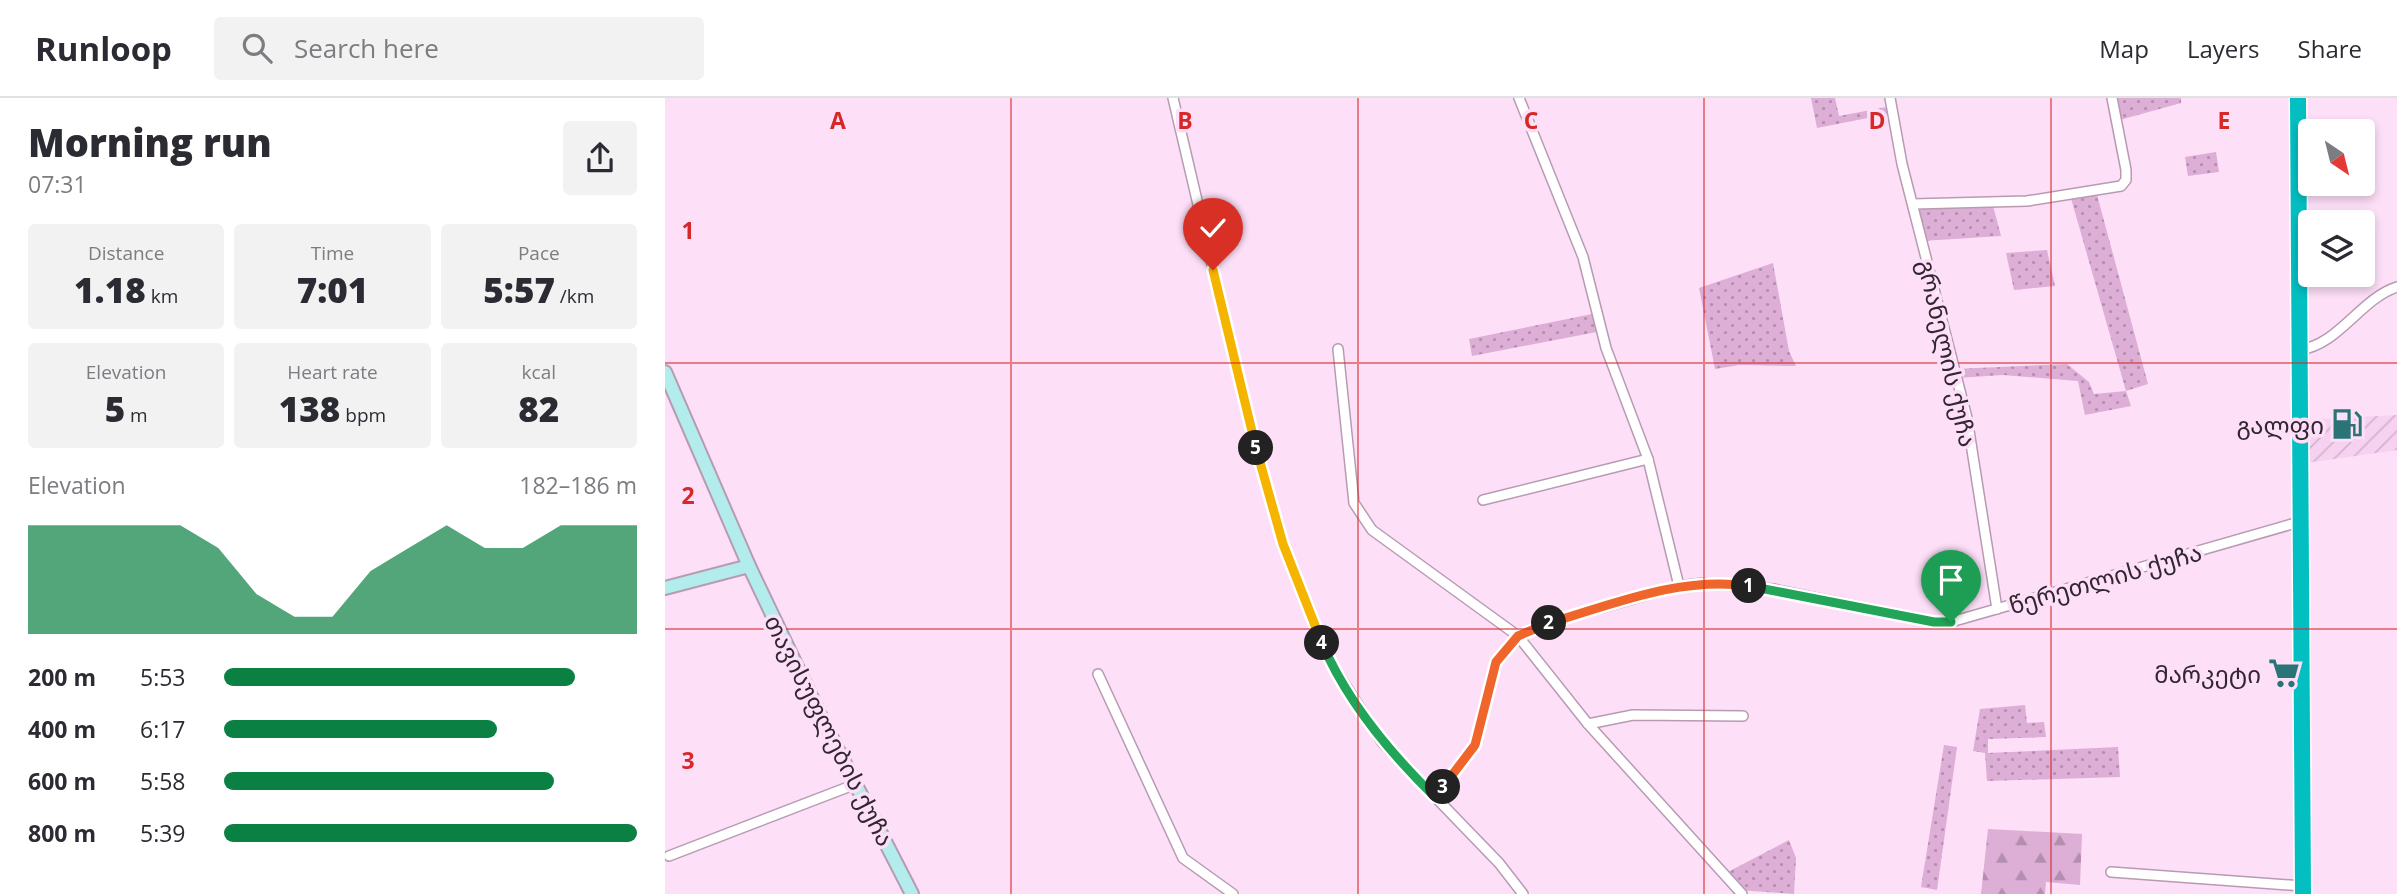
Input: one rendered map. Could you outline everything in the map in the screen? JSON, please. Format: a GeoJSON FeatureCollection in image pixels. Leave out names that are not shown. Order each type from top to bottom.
{"type":"FeatureCollection","features":[{"type":"Feature","properties":{"kind":"highway"},"geometry":{"type":"LineString","coordinates":[[2298,98],[2303,890]]}},
{"type":"Feature","properties":{"kind":"main road","name":"თავისუფლების ქუჩა"},"geometry":{"type":"LineString","coordinates":[[665,372],[749,566],[912,894]]}},
{"type":"Feature","properties":{"kind":"main road"},"geometry":{"type":"LineString","coordinates":[[665,588],[749,566]]}},
{"type":"Feature","properties":{"kind":"street"},"geometry":{"type":"LineString","coordinates":[[1173,98],[1237,377],[1287,555],[1329,660],[1382,742],[1499,863],[1523,894]]}},
{"type":"Feature","properties":{"kind":"street"},"geometry":{"type":"LineString","coordinates":[[1519,98],[1584,257],[1606,348],[1648,459],[1679,586]]}},
{"type":"Feature","properties":{"kind":"street","name":"გრანელის ქუჩა"},"geometry":{"type":"LineString","coordinates":[[1890,98],[1913,204],[1967,418],[1997,610]]}},
{"type":"Feature","properties":{"kind":"street"},"geometry":{"type":"LineString","coordinates":[[1913,204],[2027,201],[2121,186],[2126,180],[2126,170],[2112,98]]}},
{"type":"Feature","properties":{"kind":"street"},"geometry":{"type":"LineString","coordinates":[[2299,350],[2309,349],[2329,338],[2383,292],[2397,287]]}},
{"type":"Feature","properties":{"kind":"street"},"geometry":{"type":"LineString","coordinates":[[1338,349],[1354,503],[1358,513],[1372,530],[1518,636],[1588,724],[1742,894]]}},
{"type":"Feature","properties":{"kind":"street"},"geometry":{"type":"LineString","coordinates":[[1483,500],[1648,459]]}},
{"type":"Feature","properties":{"kind":"street","name":"წერეთლის ქუჩა"},"geometry":{"type":"LineString","coordinates":[[1435,797],[1475,745],[1496,662],[1518,636],[1544,624],[1679,586],[1714,583],[1773,589],[1934,622],[1969,619],[2299,522]]}},
{"type":"Feature","properties":{"kind":"street"},"geometry":{"type":"LineString","coordinates":[[1098,674],[1183,858],[1233,894]]}},
{"type":"Feature","properties":{"kind":"street"},"geometry":{"type":"LineString","coordinates":[[1588,724],[1633,715],[1743,716]]}},
{"type":"Feature","properties":{"kind":"street"},"geometry":{"type":"LineString","coordinates":[[669,856],[856,784]]}},
{"type":"Feature","properties":{"kind":"street"},"geometry":{"type":"LineString","coordinates":[[2111,872],[2303,890]]}},
{"type":"Feature","properties":{"kind":"shaded area"},"geometry":{"type":"Polygon","coordinates":[[[2397,415],[2397,450],[2299,464],[2299,420],[2397,415]]]}},
{"type":"Feature","properties":{"kind":"green space"},"geometry":{"type":"Polygon","coordinates":[[[1811,98],[1835,98],[1839,116],[1892,106],[1893,113],[1817,128],[1811,98]]]}},
{"type":"Feature","properties":{"kind":"green space"},"geometry":{"type":"Polygon","coordinates":[[[2112,98],[2181,98],[2181,103],[2116,121],[2112,98]]]}},
{"type":"Feature","properties":{"kind":"green space"},"geometry":{"type":"Polygon","coordinates":[[[2216,152],[2219,172],[2188,176],[2185,157],[2216,152]]]}},
{"type":"Feature","properties":{"kind":"green space"},"geometry":{"type":"Polygon","coordinates":[[[2096,191],[2148,384],[2126,391],[2070,195],[2096,191]]]}},
{"type":"Feature","properties":{"kind":"green space"},"geometry":{"type":"Polygon","coordinates":[[[1992,202],[2001,236],[1922,241],[1913,204],[1992,202]]]}},
{"type":"Feature","properties":{"kind":"green space"},"geometry":{"type":"Polygon","coordinates":[[[2047,250],[2055,286],[2014,290],[2006,253],[2047,250]]]}},
{"type":"Feature","properties":{"kind":"green space"},"geometry":{"type":"Polygon","coordinates":[[[1773,263],[1789,351],[1796,366],[1739,365],[1715,369],[1699,288],[1773,263]]]}},
{"type":"Feature","properties":{"kind":"green space"},"geometry":{"type":"Polygon","coordinates":[[[1597,313],[1602,331],[1472,356],[1469,339],[1597,313]]]}},
{"type":"Feature","properties":{"kind":"green space"},"geometry":{"type":"Polygon","coordinates":[[[2067,364],[2089,382],[2094,394],[2126,391],[2131,406],[2085,415],[2078,381],[2003,375],[1957,378],[1954,369],[2067,364]]]}},
{"type":"Feature","properties":{"kind":"green space"},"geometry":{"type":"Polygon","coordinates":[[[2025,705],[2027,723],[2044,722],[2046,737],[1988,739],[1988,753],[2118,747],[2120,777],[1987,781],[1985,753],[1973,751],[1980,709],[2025,705]]]}},
{"type":"Feature","properties":{"kind":"green space"},"geometry":{"type":"Polygon","coordinates":[[[1944,745],[1957,747],[1937,890],[1921,887],[1944,745]]]}},
{"type":"Feature","properties":{"kind":"green space"},"geometry":{"type":"Polygon","coordinates":[[[1988,829],[2082,834],[2080,885],[2046,882],[2045,894],[1981,894],[1988,829]]]}},
{"type":"Feature","properties":{"kind":"green space"},"geometry":{"type":"Polygon","coordinates":[[[1789,840],[1796,858],[1794,894],[1739,890],[1724,874],[1789,840]]]}},
{"type":"Feature","properties":{"kind":"place","name":"გალფი"},"geometry":{"type":"Point","coordinates":[2347,424]}},
{"type":"Feature","properties":{"kind":"place","name":"მარკეტი"},"geometry":{"type":"Point","coordinates":[2284,673]}},
{"type":"Feature","properties":{"kind":"route"},"geometry":{"type":"LineString","coordinates":[[1213,270],[1249,426],[1283,544],[1329,660],[1382,742],[1435,797],[1475,745],[1487,688],[1496,662],[1518,636],[1544,624],[1679,586],[1704,583],[1773,589],[1934,622],[1951,622]]}}]}
